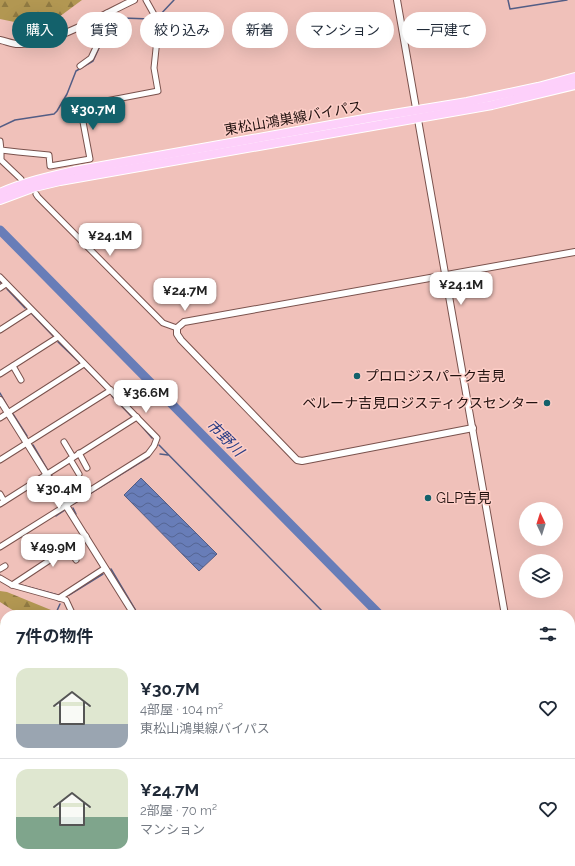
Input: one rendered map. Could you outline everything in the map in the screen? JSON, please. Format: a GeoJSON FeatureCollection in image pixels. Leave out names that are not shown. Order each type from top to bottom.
{"type":"FeatureCollection","features":[{"type":"Feature","properties":{"kind":"main road","name":"東松山鴻巣線バイパス"},"geometry":{"type":"LineString","coordinates":[[418,114],[538,87],[575,77]]}},
{"type":"Feature","properties":{"kind":"main road","name":"東松山鴻巣線バイパス"},"geometry":{"type":"LineString","coordinates":[[19,189],[45,178],[74,171],[418,114],[492,105],[575,85]]}},
{"type":"Feature","properties":{"kind":"main road"},"geometry":{"type":"LineString","coordinates":[[0,193],[19,189]]}},
{"type":"Feature","properties":{"kind":"main road"},"geometry":{"type":"LineString","coordinates":[[0,200],[19,189]]}},
{"type":"Feature","properties":{"kind":"street"},"geometry":{"type":"LineString","coordinates":[[109,12],[134,0]]}},
{"type":"Feature","properties":{"kind":"street"},"geometry":{"type":"LineString","coordinates":[[1,150],[49,155],[50,166],[90,158],[80,106],[158,91],[154,68],[159,20],[156,18],[146,0]]}},
{"type":"Feature","properties":{"kind":"street"},"geometry":{"type":"LineString","coordinates":[[397,0],[504,610]]}},
{"type":"Feature","properties":{"kind":"street"},"geometry":{"type":"LineString","coordinates":[[0,40],[18,44],[40,42],[56,37],[76,28]]}},
{"type":"Feature","properties":{"kind":"street"},"geometry":{"type":"LineString","coordinates":[[80,66],[91,58],[96,48]]}},
{"type":"Feature","properties":{"kind":"street"},"geometry":{"type":"LineString","coordinates":[[0,141],[2,160],[21,178]]}},
{"type":"Feature","properties":{"kind":"street"},"geometry":{"type":"LineString","coordinates":[[36,194],[163,323],[177,328]]}},
{"type":"Feature","properties":{"kind":"street"},"geometry":{"type":"LineString","coordinates":[[473,428],[302,461],[297,460],[181,340],[177,334],[177,328],[184,322],[575,252]]}},
{"type":"Feature","properties":{"kind":"street"},"geometry":{"type":"LineString","coordinates":[[0,278],[157,438],[154,446],[148,454],[0,547]]}},
{"type":"Feature","properties":{"kind":"street"},"geometry":{"type":"LineString","coordinates":[[0,288],[6,284]]}},
{"type":"Feature","properties":{"kind":"street"},"geometry":{"type":"LineString","coordinates":[[0,330],[31,310]]}},
{"type":"Feature","properties":{"kind":"street"},"geometry":{"type":"LineString","coordinates":[[0,374],[58,337]]}},
{"type":"Feature","properties":{"kind":"street"},"geometry":{"type":"LineString","coordinates":[[0,418],[84,364]]}},
{"type":"Feature","properties":{"kind":"street"},"geometry":{"type":"LineString","coordinates":[[13,366],[22,380]]}},
{"type":"Feature","properties":{"kind":"street"},"geometry":{"type":"LineString","coordinates":[[0,460],[111,390]]}},
{"type":"Feature","properties":{"kind":"street"},"geometry":{"type":"LineString","coordinates":[[0,400],[86,536],[129,610]]}},
{"type":"Feature","properties":{"kind":"street"},"geometry":{"type":"LineString","coordinates":[[0,494],[2,503],[137,417]]}},
{"type":"Feature","properties":{"kind":"street"},"geometry":{"type":"LineString","coordinates":[[64,442],[79,474]]}},
{"type":"Feature","properties":{"kind":"street"},"geometry":{"type":"LineString","coordinates":[[79,453],[87,468]]}},
{"type":"Feature","properties":{"kind":"street"},"geometry":{"type":"LineString","coordinates":[[12,585],[86,536]]}},
{"type":"Feature","properties":{"kind":"street"},"geometry":{"type":"LineString","coordinates":[[68,547],[76,560]]}},
{"type":"Feature","properties":{"kind":"street"},"geometry":{"type":"LineString","coordinates":[[59,598],[105,568]]}},
{"type":"Feature","properties":{"kind":"street"},"geometry":{"type":"LineString","coordinates":[[0,578],[12,585],[66,600],[71,610]]}},
{"type":"Feature","properties":{"kind":"green space"},"geometry":{"type":"Polygon","coordinates":[[[0,0],[82,0],[66,12],[12,12],[12,22],[0,19],[0,0]]]}},
{"type":"Feature","properties":{"kind":"green space"},"geometry":{"type":"Polygon","coordinates":[[[0,591],[7,592],[51,610],[12,610],[0,602],[0,591]]]}},
{"type":"Feature","properties":{"kind":"water"},"geometry":{"type":"Polygon","coordinates":[[[141,478],[217,554],[199,571],[124,495],[141,478]]]}},
{"type":"Feature","properties":{"kind":"waterway"},"geometry":{"type":"LineString","coordinates":[[0,127],[15,120],[54,114],[67,94],[76,71],[93,61],[111,22],[123,18],[150,19],[158,17],[174,0]]}},
{"type":"Feature","properties":{"kind":"waterway"},"geometry":{"type":"LineString","coordinates":[[508,0],[510,9],[567,0]]}},
{"type":"Feature","properties":{"kind":"waterway","name":"市野川"},"geometry":{"type":"LineString","coordinates":[[0,230],[375,610]]}},
{"type":"Feature","properties":{"kind":"waterway"},"geometry":{"type":"LineString","coordinates":[[7,289],[25,308]]}},
{"type":"Feature","properties":{"kind":"waterway"},"geometry":{"type":"LineString","coordinates":[[32,314],[53,336]]}},
{"type":"Feature","properties":{"kind":"waterway"},"geometry":{"type":"LineString","coordinates":[[58,342],[79,362]]}},
{"type":"Feature","properties":{"kind":"waterway"},"geometry":{"type":"LineString","coordinates":[[85,368],[105,388]]}},
{"type":"Feature","properties":{"kind":"waterway"},"geometry":{"type":"LineString","coordinates":[[0,393],[8,407]]}},
{"type":"Feature","properties":{"kind":"waterway"},"geometry":{"type":"LineString","coordinates":[[112,396],[131,416]]}},
{"type":"Feature","properties":{"kind":"waterway"},"geometry":{"type":"LineString","coordinates":[[13,414],[27,436]]}},
{"type":"Feature","properties":{"kind":"waterway"},"geometry":{"type":"LineString","coordinates":[[139,423],[152,438]]}},
{"type":"Feature","properties":{"kind":"waterway"},"geometry":{"type":"LineString","coordinates":[[33,445],[47,469]]}},
{"type":"Feature","properties":{"kind":"waterway"},"geometry":{"type":"LineString","coordinates":[[159,445],[321,610]]}},
{"type":"Feature","properties":{"kind":"waterway"},"geometry":{"type":"LineString","coordinates":[[160,454],[168,455]]}},
{"type":"Feature","properties":{"kind":"waterway"},"geometry":{"type":"LineString","coordinates":[[73,504],[149,457]]}},
{"type":"Feature","properties":{"kind":"waterway"},"geometry":{"type":"LineString","coordinates":[[52,476],[67,499]]}},
{"type":"Feature","properties":{"kind":"waterway"},"geometry":{"type":"LineString","coordinates":[[73,508],[76,514]]}},
{"type":"Feature","properties":{"kind":"waterway"},"geometry":{"type":"LineString","coordinates":[[56,516],[65,510]]}},
{"type":"Feature","properties":{"kind":"waterway"},"geometry":{"type":"LineString","coordinates":[[111,569],[135,610]]}},
{"type":"Feature","properties":{"kind":"waterway"},"geometry":{"type":"LineString","coordinates":[[69,595],[103,574]]}},
{"type":"Feature","properties":{"kind":"waterway"},"geometry":{"type":"LineString","coordinates":[[21,585],[58,595]]}},
{"type":"Feature","properties":{"kind":"waterway"},"geometry":{"type":"LineString","coordinates":[[57,610],[60,604]]}},
{"type":"Feature","properties":{"kind":"place","name":"プロロジスパーク吉見"},"geometry":{"type":"Point","coordinates":[357,376]}},
{"type":"Feature","properties":{"kind":"place","name":"ベルーナ吉見ロジスティクスセンター"},"geometry":{"type":"Point","coordinates":[547,403]}},
{"type":"Feature","properties":{"kind":"place","name":"GLP吉見"},"geometry":{"type":"Point","coordinates":[428,498]}}]}
